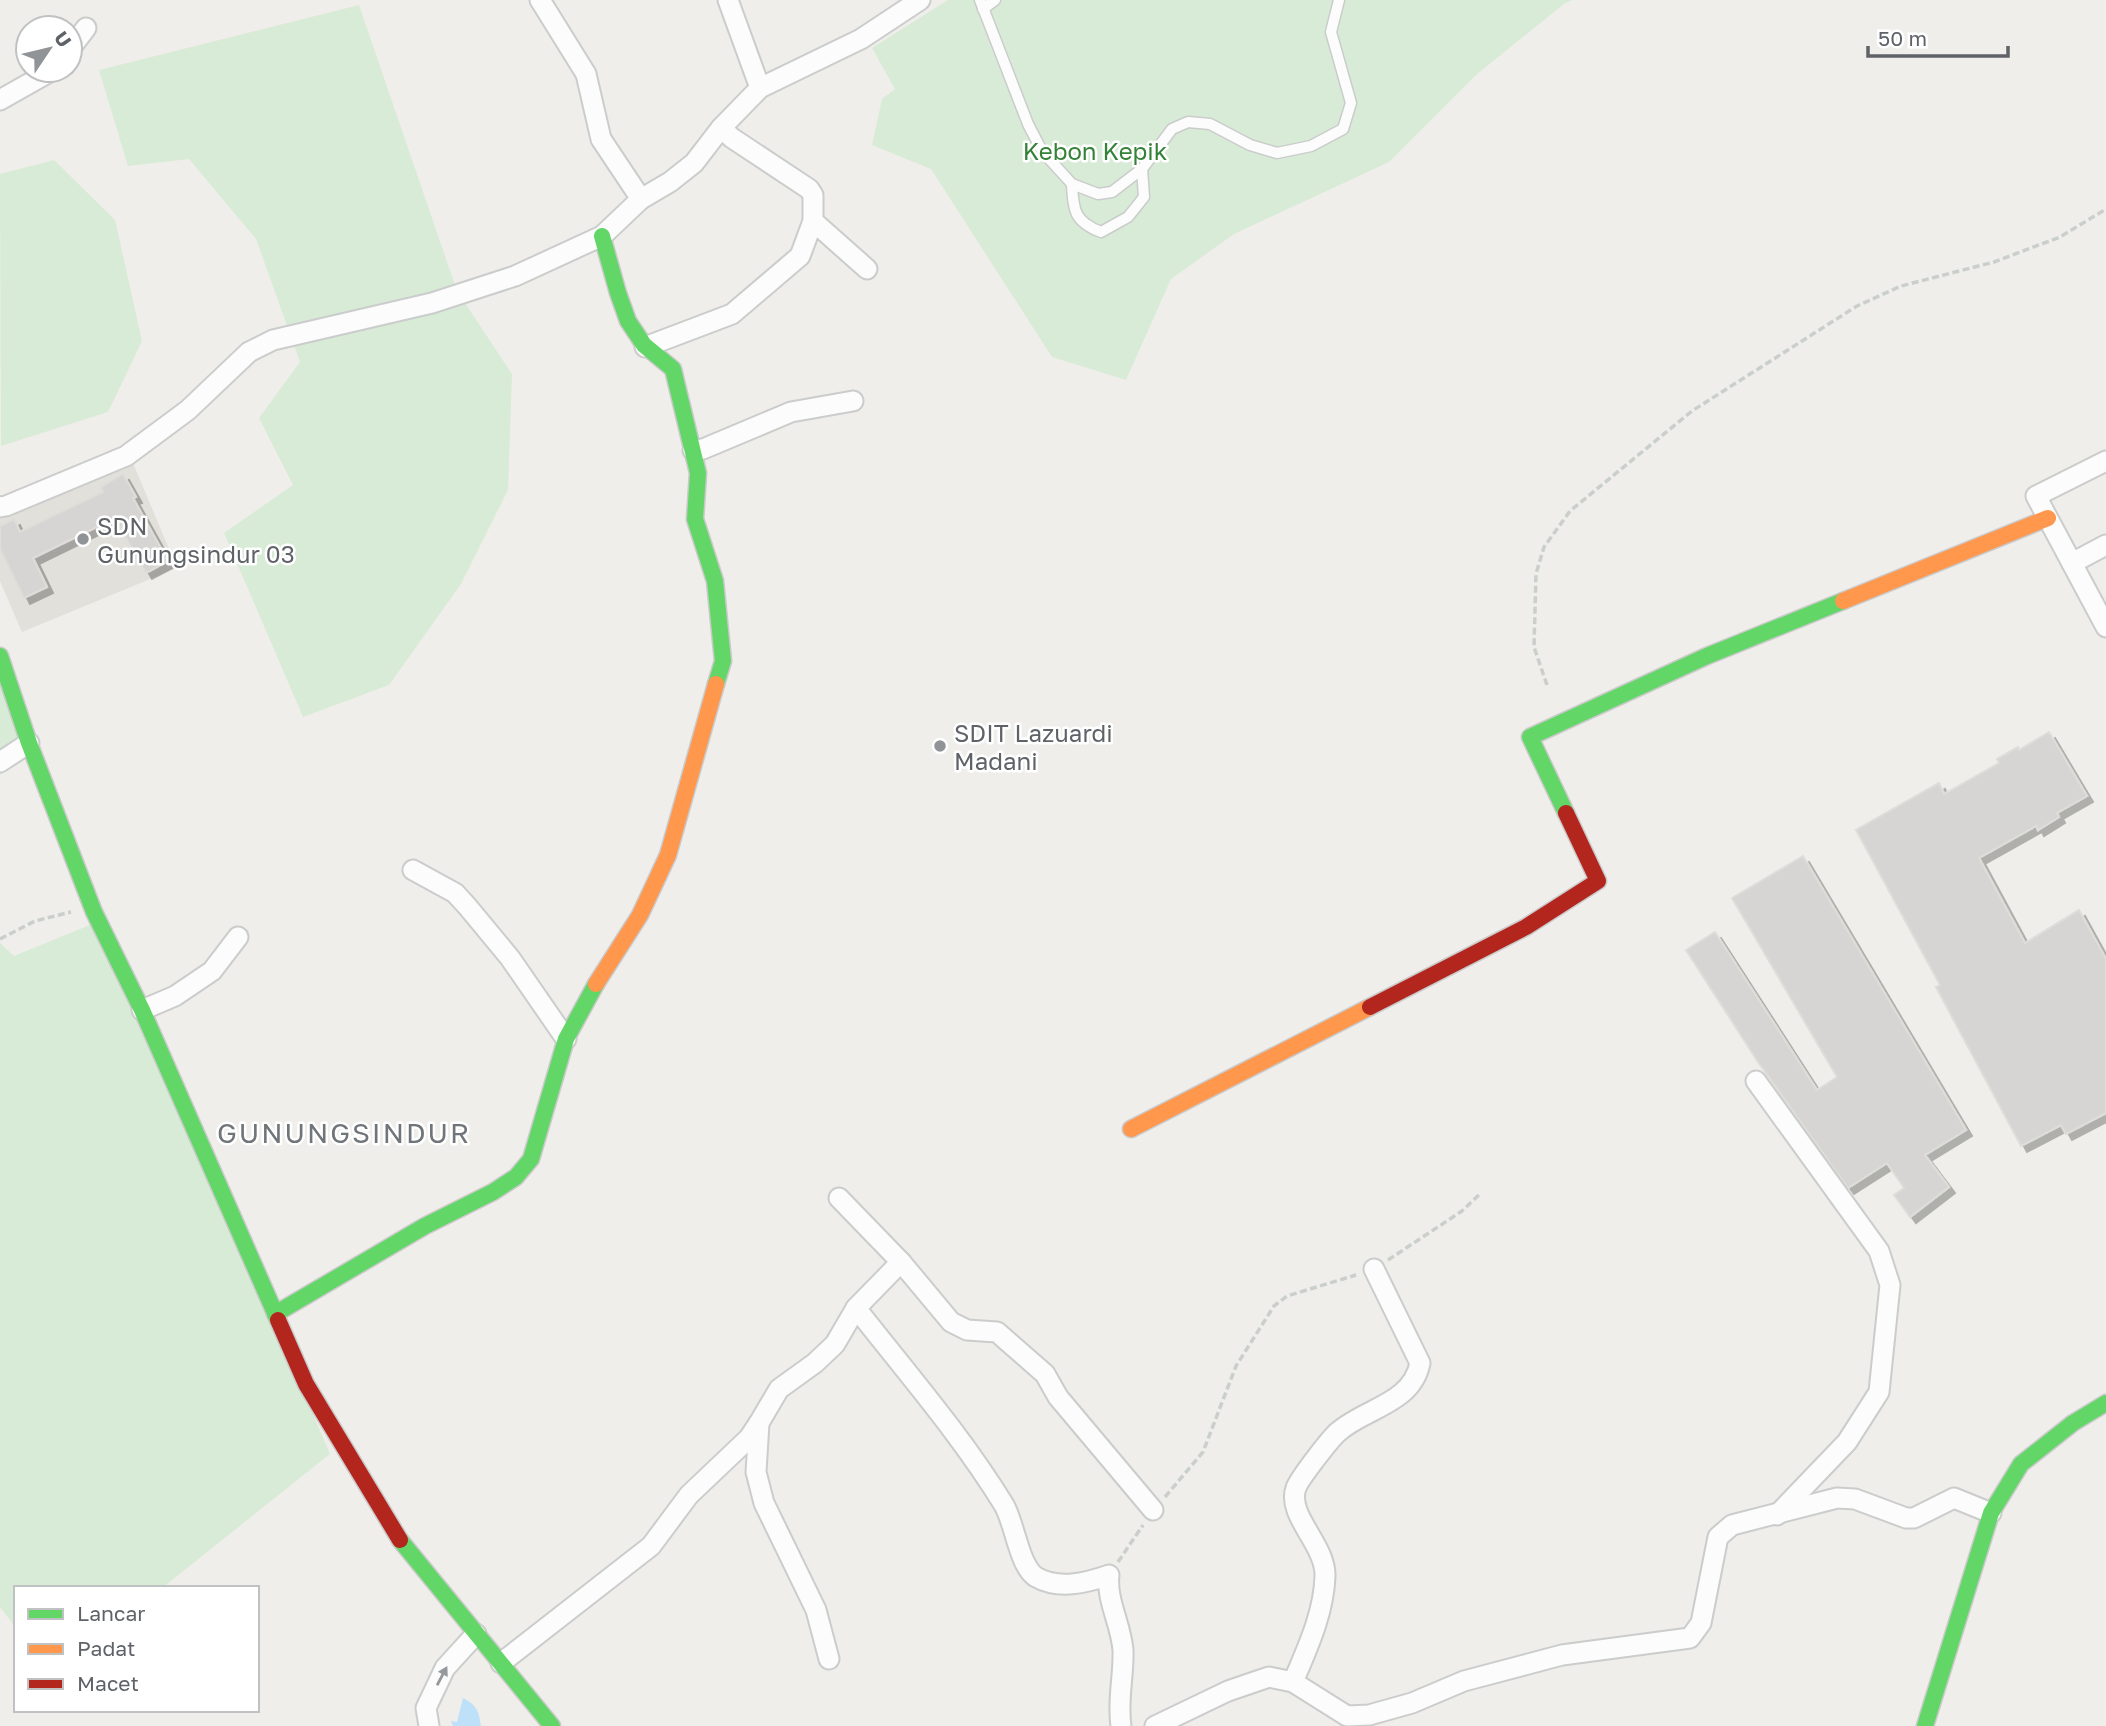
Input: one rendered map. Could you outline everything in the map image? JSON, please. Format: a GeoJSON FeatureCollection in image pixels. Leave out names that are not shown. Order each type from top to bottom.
{"type":"FeatureCollection","features":[{"type":"Feature","properties":{"kind":"street"},"geometry":{"type":"LineString","coordinates":[[540,0],[586,74],[601,139],[640,199]]}},
{"type":"Feature","properties":{"kind":"street"},"geometry":{"type":"LineString","coordinates":[[729,0],[760,88]]}},
{"type":"Feature","properties":{"kind":"street"},"geometry":{"type":"LineString","coordinates":[[0,506],[6,506],[126,456],[188,410],[249,352],[273,340],[432,303],[515,276],[602,236],[640,199],[670,182],[694,163],[722,128],[760,88],[861,38],[920,0]]}},
{"type":"Feature","properties":{"kind":"street"},"geometry":{"type":"LineString","coordinates":[[0,100],[28,84]]}},
{"type":"Feature","properties":{"kind":"street"},"geometry":{"type":"LineString","coordinates":[[645,347],[732,314],[800,256],[813,222],[813,195],[809,189],[732,138],[722,128]]}},
{"type":"Feature","properties":{"kind":"street"},"geometry":{"type":"LineString","coordinates":[[813,222],[867,269]]}},
{"type":"Feature","properties":{"kind":"street"},"geometry":{"type":"LineString","coordinates":[[275,1314],[425,1226],[493,1192],[516,1177],[531,1159],[566,1039],[585,1001],[640,915],[668,855],[723,661],[715,581],[695,519],[698,473],[673,369],[665,358],[645,347],[628,322],[602,236]]}},
{"type":"Feature","properties":{"kind":"street"},"geometry":{"type":"LineString","coordinates":[[693,450],[703,449],[792,412],[853,401]]}},
{"type":"Feature","properties":{"kind":"street"},"geometry":{"type":"LineString","coordinates":[[2106,461],[2036,496],[2106,626]]}},
{"type":"Feature","properties":{"kind":"street"},"geometry":{"type":"LineString","coordinates":[[1131,1129],[1526,927],[1598,881],[1530,737],[1707,656],[2048,519]]}},
{"type":"Feature","properties":{"kind":"street"},"geometry":{"type":"LineString","coordinates":[[2072,563],[2106,545]]}},
{"type":"Feature","properties":{"kind":"street"},"geometry":{"type":"LineString","coordinates":[[0,656],[29,743],[94,912],[142,1010],[306,1384],[379,1507],[429,1578],[552,1726]]}},
{"type":"Feature","properties":{"kind":"street"},"geometry":{"type":"LineString","coordinates":[[0,762],[29,743]]}},
{"type":"Feature","properties":{"kind":"street"},"geometry":{"type":"LineString","coordinates":[[413,870],[455,893],[467,906],[510,958],[566,1039]]}},
{"type":"Feature","properties":{"kind":"street"},"geometry":{"type":"LineString","coordinates":[[142,1010],[175,996],[212,971],[239,937]]}},
{"type":"Feature","properties":{"kind":"street"},"geometry":{"type":"LineString","coordinates":[[1756,1081],[1879,1251],[1890,1285],[1879,1392],[1847,1442],[1776,1516]]}},
{"type":"Feature","properties":{"kind":"street"},"geometry":{"type":"LineString","coordinates":[[839,1198],[901,1262],[951,1322],[967,1330],[997,1332],[1045,1374],[1058,1397],[1153,1510]]}},
{"type":"Feature","properties":{"kind":"street"},"geometry":{"type":"LineString","coordinates":[[501,1663],[651,1546],[689,1495],[749,1438],[779,1388],[815,1363],[835,1344],[856,1308],[901,1262]]}},
{"type":"Feature","properties":{"kind":"street"},"geometry":{"type":"LineString","coordinates":[[1293,1682],[1316,1628],[1325,1575],[1321,1556],[1293,1502],[1297,1486],[1338,1432],[1402,1395],[1418,1376],[1420,1363],[1374,1269]]}},
{"type":"Feature","properties":{"kind":"street"},"geometry":{"type":"LineString","coordinates":[[856,1308],[978,1464],[1006,1510],[1028,1570],[1037,1577],[1058,1584],[1088,1582],[1109,1575],[1108,1586],[1121,1628],[1123,1651],[1121,1726]]}},
{"type":"Feature","properties":{"kind":"street"},"geometry":{"type":"LineString","coordinates":[[1925,1726],[1991,1513],[2021,1464],[2073,1423],[2106,1403]]}},
{"type":"Feature","properties":{"kind":"street"},"geometry":{"type":"LineString","coordinates":[[759,1423],[756,1472],[764,1503],[816,1610],[830,1659]]}},
{"type":"Feature","properties":{"kind":"street"},"geometry":{"type":"LineString","coordinates":[[1155,1726],[1228,1691],[1269,1677],[1293,1682],[1347,1716],[1370,1715],[1412,1703],[1464,1681],[1562,1655],[1690,1637],[1701,1623],[1718,1537],[1732,1525],[1776,1516],[1837,1498],[1855,1499],[1906,1518],[1913,1518],[1954,1498],[1991,1513]]}},
{"type":"Feature","properties":{"kind":"street"},"geometry":{"type":"LineString","coordinates":[[429,1726],[426,1708],[445,1668],[476,1634]]}},
{"type":"Feature","properties":{"kind":"lane"},"geometry":{"type":"LineString","coordinates":[[995,0],[981,4],[1028,124],[1042,151],[1072,184],[1098,194],[1112,192],[1142,169],[1172,129],[1188,122],[1210,124],[1250,145],[1277,153],[1311,146],[1343,129],[1351,103],[1331,32],[1339,0]]}},
{"type":"Feature","properties":{"kind":"lane"},"geometry":{"type":"LineString","coordinates":[[1072,184],[1073,210],[1087,227],[1101,232],[1128,217],[1143,197],[1142,169]]}},
{"type":"Feature","properties":{"kind":"path"},"geometry":{"type":"LineString","coordinates":[[1547,685],[1534,647],[1536,574],[1544,547],[1570,511],[1692,411],[1857,306],[1901,286],[1994,262],[2060,237],[2106,209]]}},
{"type":"Feature","properties":{"kind":"path"},"geometry":{"type":"LineString","coordinates":[[0,939],[35,921],[71,912],[94,912]]}},
{"type":"Feature","properties":{"kind":"path"},"geometry":{"type":"LineString","coordinates":[[1109,1575],[1153,1510],[1203,1452],[1236,1366],[1274,1306],[1287,1296],[1374,1269],[1462,1211],[1480,1194]]}},
{"type":"Feature","properties":{"kind":"shaded area","name":"SDN Gunungsindur 03"},"geometry":{"type":"Polygon","coordinates":[[[130,456],[177,568],[22,632],[0,581],[0,510],[130,456]]]}},
{"type":"Feature","properties":{"kind":"green space","name":"Kebon Kepik"},"geometry":{"type":"Polygon","coordinates":[[[948,0],[1573,0],[1565,3],[1476,75],[1389,162],[1234,234],[1171,279],[1126,380],[1052,357],[931,169],[872,145],[882,99],[895,89],[872,48],[948,0]]]}},
{"type":"Feature","properties":{"kind":"green space"},"geometry":{"type":"Polygon","coordinates":[[[359,5],[457,291],[512,374],[508,490],[461,584],[389,685],[303,717],[224,533],[293,485],[259,418],[300,362],[256,239],[189,159],[128,166],[99,70],[359,5]]]}},
{"type":"Feature","properties":{"kind":"green space"},"geometry":{"type":"Polygon","coordinates":[[[54,160],[115,220],[142,341],[108,412],[1,446],[0,174],[54,160]]]}},
{"type":"Feature","properties":{"kind":"green space"},"geometry":{"type":"Polygon","coordinates":[[[0,647],[37,751],[0,775],[0,647]]]}},
{"type":"Feature","properties":{"kind":"green space"},"geometry":{"type":"Polygon","coordinates":[[[102,920],[330,1454],[165,1586],[14,1586],[14,1625],[0,1607],[0,943],[14,956],[102,920]]]}},
{"type":"Feature","properties":{"kind":"water"},"geometry":{"type":"Polygon","coordinates":[[[463,1698],[476,1709],[481,1726],[453,1726],[451,1721],[457,1722],[463,1698]]]}},
{"type":"Feature","properties":{"kind":"building"},"geometry":{"type":"Polygon","coordinates":[[[123,474],[136,497],[133,498],[168,561],[146,573],[115,518],[33,558],[47,587],[24,598],[0,549],[0,526],[14,519],[20,532],[103,492],[101,487],[123,474]]]}},
{"type":"Feature","properties":{"kind":"building"},"geometry":{"type":"Polygon","coordinates":[[[2049,732],[2087,796],[2057,813],[2059,817],[2038,830],[2036,826],[1979,858],[2025,943],[2079,910],[2106,959],[2106,1113],[2066,1134],[2061,1125],[2021,1146],[1936,987],[1940,985],[1856,830],[1939,783],[1944,794],[1999,763],[1997,759],[2018,747],[2019,750],[2049,732]]]}},
{"type":"Feature","properties":{"kind":"building"},"geometry":{"type":"Polygon","coordinates":[[[1803,856],[1966,1130],[1925,1155],[1949,1187],[1910,1217],[1894,1195],[1904,1188],[1887,1163],[1848,1188],[1758,1062],[1686,950],[1715,932],[1817,1090],[1837,1077],[1732,898],[1803,856]]]}},
{"type":"Feature","properties":{"kind":"traffic: fast"},"geometry":{"type":"LineString","coordinates":[[602,236],[628,321],[644,345],[673,369],[698,473],[695,519],[715,581],[723,661],[716,684]]}},
{"type":"Feature","properties":{"kind":"traffic: fast"},"geometry":{"type":"LineString","coordinates":[[1566,813],[1530,737],[1707,656],[1843,601]]}},
{"type":"Feature","properties":{"kind":"traffic: fast"},"geometry":{"type":"LineString","coordinates":[[0,656],[29,743],[94,912],[142,1010],[278,1320]]}},
{"type":"Feature","properties":{"kind":"traffic: fast"},"geometry":{"type":"LineString","coordinates":[[275,1314],[425,1226],[493,1192],[516,1177],[531,1159],[566,1039],[596,984]]}},
{"type":"Feature","properties":{"kind":"traffic: fast"},"geometry":{"type":"LineString","coordinates":[[1925,1726],[1991,1513],[2021,1464],[2073,1423],[2106,1403]]}},
{"type":"Feature","properties":{"kind":"traffic: fast"},"geometry":{"type":"LineString","coordinates":[[400,1540],[552,1726]]}},
{"type":"Feature","properties":{"kind":"traffic: slow"},"geometry":{"type":"LineString","coordinates":[[1843,601],[2048,518]]}},
{"type":"Feature","properties":{"kind":"traffic: slow"},"geometry":{"type":"LineString","coordinates":[[596,984],[640,915],[668,855],[716,684]]}},
{"type":"Feature","properties":{"kind":"traffic: slow"},"geometry":{"type":"LineString","coordinates":[[1131,1129],[1370,1007]]}},
{"type":"Feature","properties":{"kind":"traffic: jam"},"geometry":{"type":"LineString","coordinates":[[1370,1007],[1526,927],[1598,881],[1566,813]]}},
{"type":"Feature","properties":{"kind":"traffic: jam"},"geometry":{"type":"LineString","coordinates":[[278,1320],[306,1384],[400,1540]]}},
{"type":"Feature","properties":{"kind":"place","name":"SDN Gunungsindur 03"},"geometry":{"type":"Point","coordinates":[83,539]}},
{"type":"Feature","properties":{"kind":"place","name":"SDIT Lazuardi Madani"},"geometry":{"type":"Point","coordinates":[940,746]}},
{"type":"Feature","properties":{"kind":"district","name":"GUNUNGSINDUR"},"geometry":{"type":"Point","coordinates":[344,1132]}}]}
